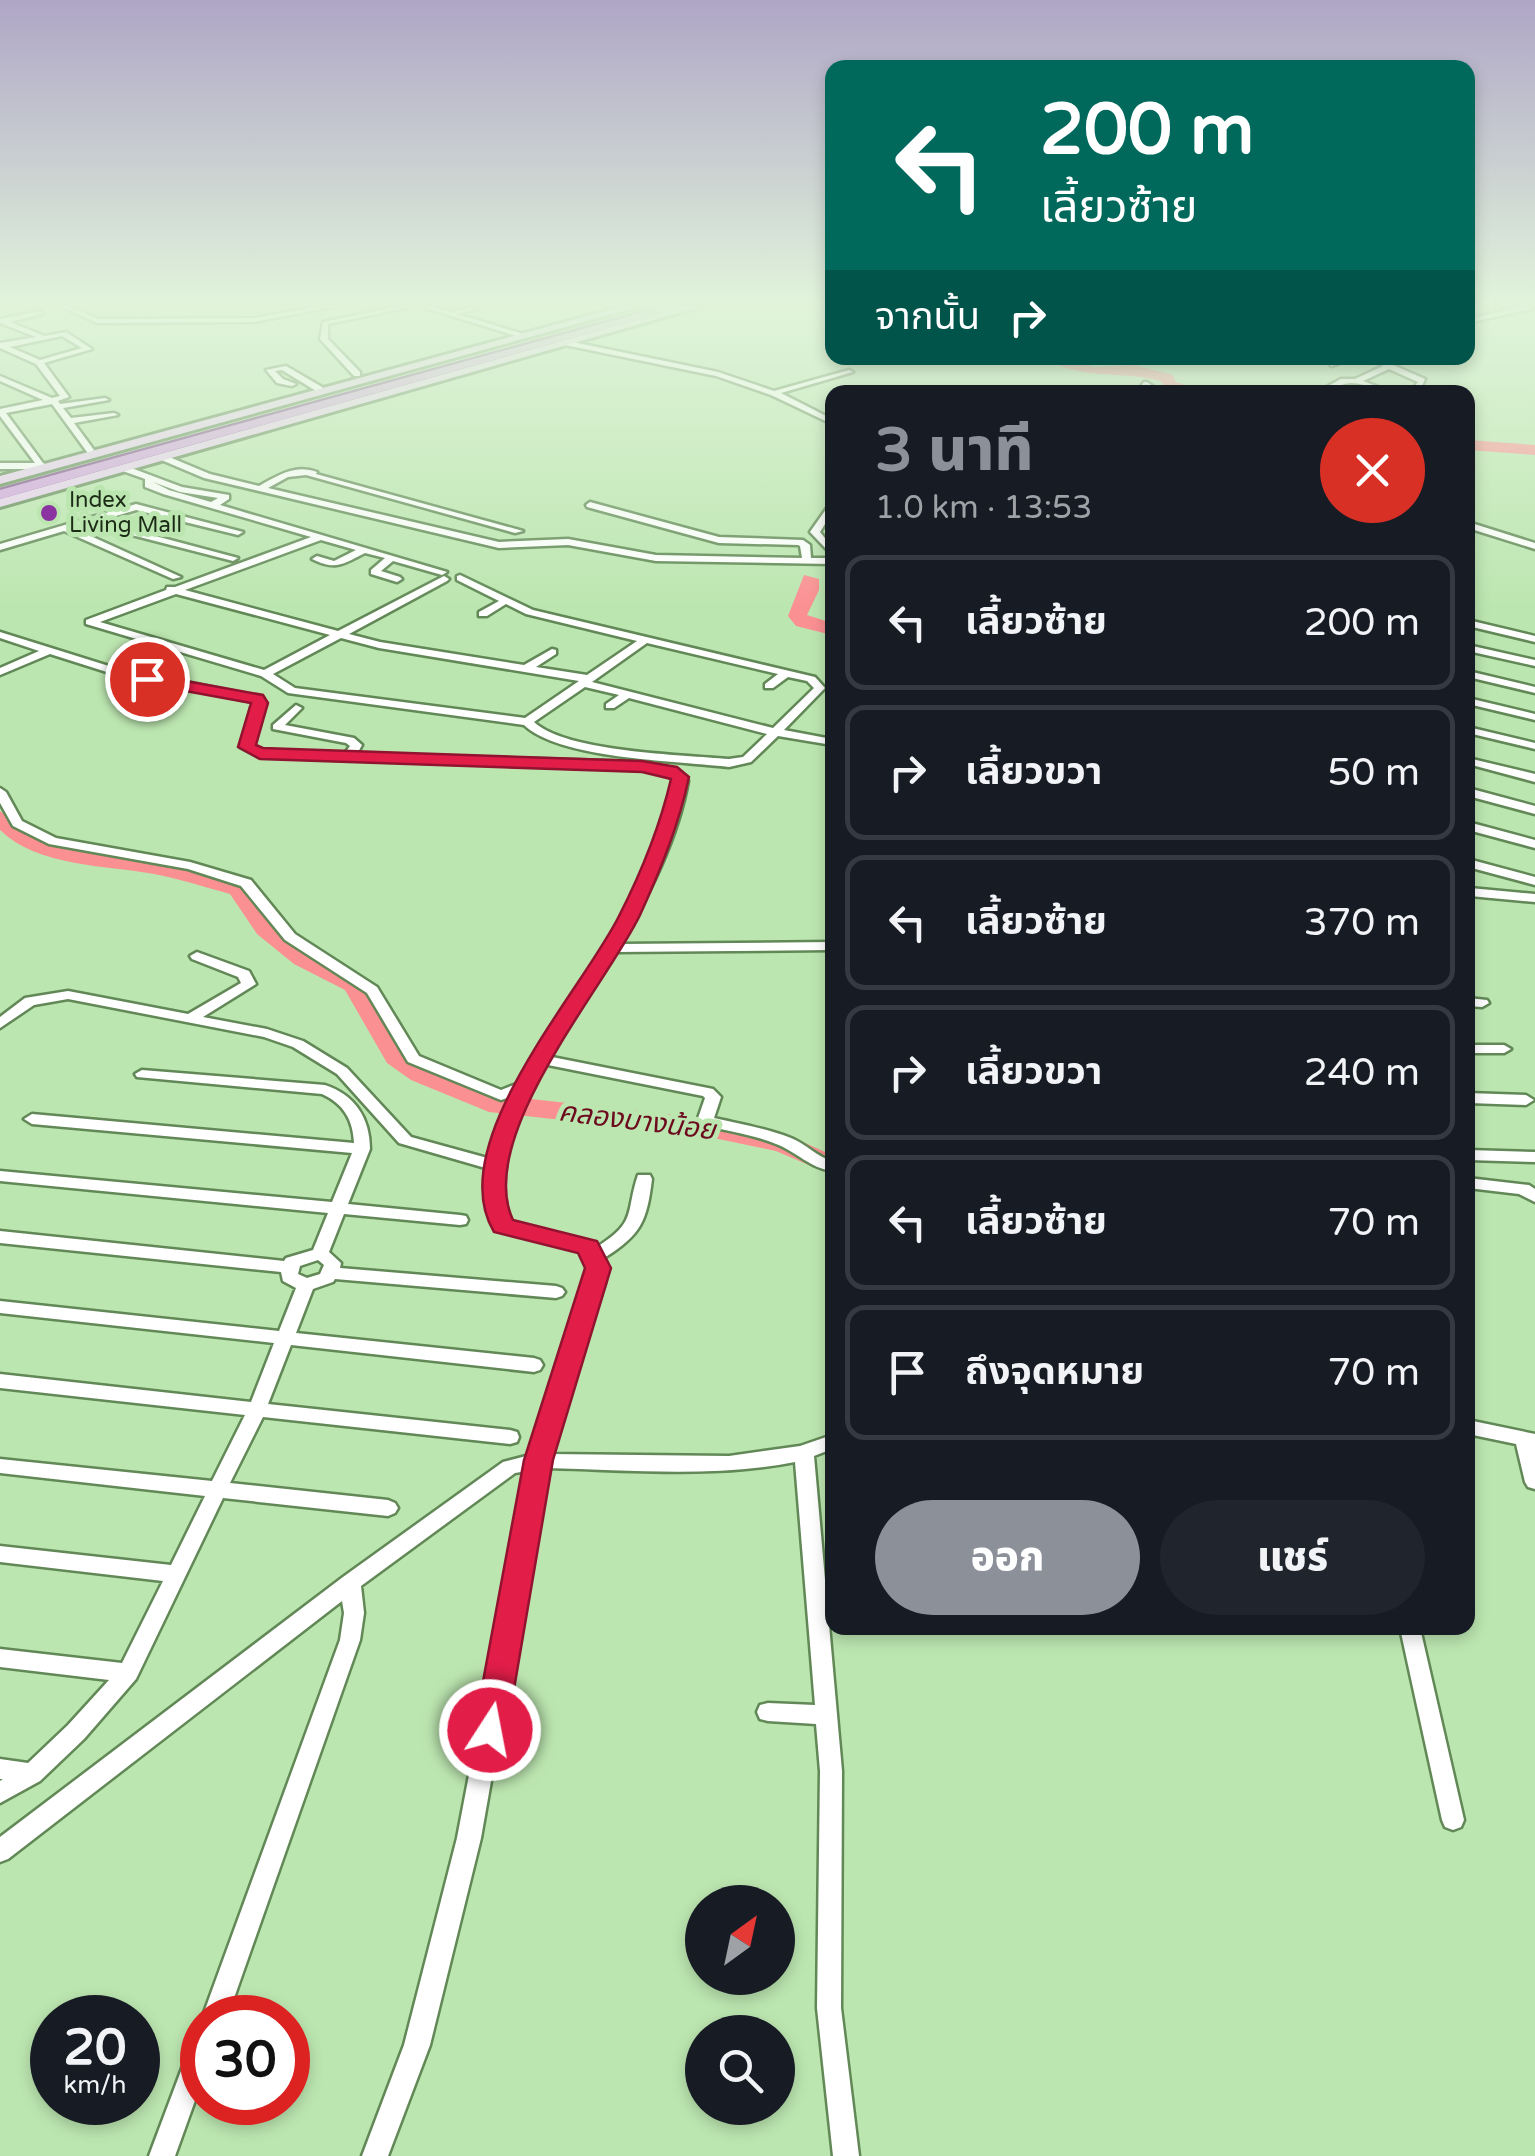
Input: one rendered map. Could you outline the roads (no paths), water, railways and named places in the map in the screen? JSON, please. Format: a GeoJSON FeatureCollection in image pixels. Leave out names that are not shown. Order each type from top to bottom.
{"type":"FeatureCollection","features":[{"type":"Feature","properties":{"kind":"main road"},"geometry":{"type":"LineString","coordinates":[[0,484],[40,464],[265,407]]}},
{"type":"Feature","properties":{"kind":"main road"},"geometry":{"type":"LineString","coordinates":[[0,484],[281,407]]}},
{"type":"Feature","properties":{"kind":"main road"},"geometry":{"type":"LineString","coordinates":[[0,499],[325,407]]}},
{"type":"Feature","properties":{"kind":"main road"},"geometry":{"type":"LineString","coordinates":[[0,499],[341,407]]}},
{"type":"Feature","properties":{"kind":"street"},"geometry":{"type":"LineString","coordinates":[[39,407],[0,412],[40,464]]}},
{"type":"Feature","properties":{"kind":"street"},"geometry":{"type":"LineString","coordinates":[[60,407],[90,450]]}},
{"type":"Feature","properties":{"kind":"street"},"geometry":{"type":"LineString","coordinates":[[801,407],[825,418]]}},
{"type":"Feature","properties":{"kind":"street"},"geometry":{"type":"LineString","coordinates":[[70,421],[114,415]]}},
{"type":"Feature","properties":{"kind":"street"},"geometry":{"type":"LineString","coordinates":[[158,458],[204,477],[494,549],[529,546],[612,550],[656,558],[825,557]]}},
{"type":"Feature","properties":{"kind":"street"},"geometry":{"type":"LineString","coordinates":[[0,466],[40,464]]}},
{"type":"Feature","properties":{"kind":"street"},"geometry":{"type":"LineString","coordinates":[[123,468],[149,479],[148,485],[183,492],[213,505],[460,578],[530,612],[786,673],[816,681],[820,688],[747,760],[728,763],[563,743],[534,733],[526,722]]}},
{"type":"Feature","properties":{"kind":"street"},"geometry":{"type":"LineString","coordinates":[[261,490],[302,469],[312,471],[310,475],[518,530]]}},
{"type":"Feature","properties":{"kind":"street"},"geometry":{"type":"LineString","coordinates":[[590,505],[718,540],[800,542],[805,545],[806,559]]}},
{"type":"Feature","properties":{"kind":"street"},"geometry":{"type":"LineString","coordinates":[[0,547],[136,506],[238,532]]}},
{"type":"Feature","properties":{"kind":"street"},"geometry":{"type":"LineString","coordinates":[[825,517],[815,532],[825,546]]}},
{"type":"Feature","properties":{"kind":"street"},"geometry":{"type":"LineString","coordinates":[[89,521],[233,558]]}},
{"type":"Feature","properties":{"kind":"street"},"geometry":{"type":"LineString","coordinates":[[1475,527],[1535,546]]}},
{"type":"Feature","properties":{"kind":"street"},"geometry":{"type":"LineString","coordinates":[[64,528],[173,583],[379,645],[526,668],[774,732],[825,741]]}},
{"type":"Feature","properties":{"kind":"street"},"geometry":{"type":"LineString","coordinates":[[320,536],[173,583],[90,622],[265,674],[282,688],[526,722],[646,639]]}},
{"type":"Feature","properties":{"kind":"street"},"geometry":{"type":"LineString","coordinates":[[317,560],[335,564],[363,550]]}},
{"type":"Feature","properties":{"kind":"street"},"geometry":{"type":"LineString","coordinates":[[391,558],[374,572],[397,579]]}},
{"type":"Feature","properties":{"kind":"street"},"geometry":{"type":"LineString","coordinates":[[265,674],[443,576]]}},
{"type":"Feature","properties":{"kind":"street"},"geometry":{"type":"LineString","coordinates":[[484,614],[506,601]]}},
{"type":"Feature","properties":{"kind":"street"},"geometry":{"type":"LineString","coordinates":[[1475,625],[1535,639]]}},
{"type":"Feature","properties":{"kind":"street"},"geometry":{"type":"LineString","coordinates":[[585,640],[582,631],[586,626]]}},
{"type":"Feature","properties":{"kind":"street"},"geometry":{"type":"LineString","coordinates":[[0,635],[147,679],[257,699],[260,703],[246,747],[253,752],[642,766],[676,773],[682,787],[673,812],[612,948],[561,1019],[524,1088],[496,1166],[494,1206],[503,1226],[578,1243],[596,1255]]}},
{"type":"Feature","properties":{"kind":"street"},"geometry":{"type":"LineString","coordinates":[[1475,650],[1535,663]]}},
{"type":"Feature","properties":{"kind":"street"},"geometry":{"type":"LineString","coordinates":[[0,672],[48,651]]}},
{"type":"Feature","properties":{"kind":"street"},"geometry":{"type":"LineString","coordinates":[[526,668],[552,652]]}},
{"type":"Feature","properties":{"kind":"street"},"geometry":{"type":"LineString","coordinates":[[769,686],[786,673]]}},
{"type":"Feature","properties":{"kind":"street"},"geometry":{"type":"LineString","coordinates":[[1475,676],[1535,690]]}},
{"type":"Feature","properties":{"kind":"street"},"geometry":{"type":"LineString","coordinates":[[610,706],[627,694]]}},
{"type":"Feature","properties":{"kind":"street"},"geometry":{"type":"LineString","coordinates":[[1475,703],[1535,717]]}},
{"type":"Feature","properties":{"kind":"street"},"geometry":{"type":"LineString","coordinates":[[296,708],[277,727],[350,740],[356,744],[350,757]]}},
{"type":"Feature","properties":{"kind":"street"},"geometry":{"type":"LineString","coordinates":[[1475,732],[1535,746]]}},
{"type":"Feature","properties":{"kind":"street"},"geometry":{"type":"LineString","coordinates":[[1475,763],[1535,778]]}},
{"type":"Feature","properties":{"kind":"street"},"geometry":{"type":"LineString","coordinates":[[0,792],[16,823],[54,840],[240,880],[290,937],[372,990],[412,1059],[498,1094],[524,1088]]}},
{"type":"Feature","properties":{"kind":"street"},"geometry":{"type":"LineString","coordinates":[[1475,794],[1535,810]]}},
{"type":"Feature","properties":{"kind":"street"},"geometry":{"type":"LineString","coordinates":[[1475,828],[1535,844]]}},
{"type":"Feature","properties":{"kind":"street"},"geometry":{"type":"LineString","coordinates":[[1475,864],[1535,881]]}},
{"type":"Feature","properties":{"kind":"street"},"geometry":{"type":"LineString","coordinates":[[1475,892],[1535,898]]}},
{"type":"Feature","properties":{"kind":"street"},"geometry":{"type":"LineString","coordinates":[[612,948],[825,946]]}},
{"type":"Feature","properties":{"kind":"street"},"geometry":{"type":"LineString","coordinates":[[190,1020],[248,984],[244,974],[197,956]]}},
{"type":"Feature","properties":{"kind":"street"},"geometry":{"type":"LineString","coordinates":[[0,1024],[30,1001],[55,995],[267,1033],[298,1044],[357,1083],[406,1140],[496,1166]]}},
{"type":"Feature","properties":{"kind":"street"},"geometry":{"type":"LineString","coordinates":[[1475,1048],[1504,1049]]}},
{"type":"Feature","properties":{"kind":"street"},"geometry":{"type":"LineString","coordinates":[[540,1059],[708,1092],[713,1097],[706,1121],[776,1137],[825,1165]]}},
{"type":"Feature","properties":{"kind":"street"},"geometry":{"type":"LineString","coordinates":[[142,1074],[335,1093],[360,1122],[362,1149],[320,1254]]}},
{"type":"Feature","properties":{"kind":"street"},"geometry":{"type":"LineString","coordinates":[[1475,1098],[1526,1100]]}},
{"type":"Feature","properties":{"kind":"street"},"geometry":{"type":"LineString","coordinates":[[32,1119],[362,1149]]}},
{"type":"Feature","properties":{"kind":"street"},"geometry":{"type":"LineString","coordinates":[[1475,1155],[1535,1157]]}},
{"type":"Feature","properties":{"kind":"street"},"geometry":{"type":"LineString","coordinates":[[0,1176],[460,1220]]}},
{"type":"Feature","properties":{"kind":"street"},"geometry":{"type":"LineString","coordinates":[[596,1255],[623,1239],[639,1223],[644,1179]]}},
{"type":"Feature","properties":{"kind":"street"},"geometry":{"type":"LineString","coordinates":[[1475,1184],[1523,1189],[1535,1197]]}},
{"type":"Feature","properties":{"kind":"street"},"geometry":{"type":"LineString","coordinates":[[0,1237],[288,1267],[298,1258],[320,1254],[334,1263],[332,1273]]}},
{"type":"Feature","properties":{"kind":"street"},"geometry":{"type":"LineString","coordinates":[[375,2156],[417,2045],[469,1838],[538,1460],[596,1283],[596,1255]]}},
{"type":"Feature","properties":{"kind":"street"},"geometry":{"type":"LineString","coordinates":[[288,1267],[293,1281],[306,1285],[332,1273],[556,1292]]}},
{"type":"Feature","properties":{"kind":"street"},"geometry":{"type":"LineString","coordinates":[[0,1794],[32,1774],[102,1706],[128,1673],[256,1409],[306,1285]]}},
{"type":"Feature","properties":{"kind":"street"},"geometry":{"type":"LineString","coordinates":[[0,1307],[534,1365]]}},
{"type":"Feature","properties":{"kind":"street"},"geometry":{"type":"LineString","coordinates":[[0,1381],[510,1437]]}},
{"type":"Feature","properties":{"kind":"street"},"geometry":{"type":"LineString","coordinates":[[1475,1428],[1530,1440],[1535,1482]]}},
{"type":"Feature","properties":{"kind":"street"},"geometry":{"type":"LineString","coordinates":[[0,1851],[350,1583],[510,1467],[538,1460],[754,1461],[804,1456],[825,1446]]}},
{"type":"Feature","properties":{"kind":"street"},"geometry":{"type":"LineString","coordinates":[[804,1456],[831,1772],[828,2008],[846,2156]]}},
{"type":"Feature","properties":{"kind":"street"},"geometry":{"type":"LineString","coordinates":[[0,1466],[388,1508]]}},
{"type":"Feature","properties":{"kind":"street"},"geometry":{"type":"LineString","coordinates":[[0,1554],[178,1574]]}},
{"type":"Feature","properties":{"kind":"street"},"geometry":{"type":"LineString","coordinates":[[222,1995],[350,1640],[354,1613],[350,1583]]}},
{"type":"Feature","properties":{"kind":"street"},"geometry":{"type":"LineString","coordinates":[[1412,1635],[1453,1820]]}},
{"type":"Feature","properties":{"kind":"street"},"geometry":{"type":"LineString","coordinates":[[0,1658],[128,1673]]}},
{"type":"Feature","properties":{"kind":"street"},"geometry":{"type":"LineString","coordinates":[[768,1712],[827,1715]]}},
{"type":"Feature","properties":{"kind":"street"},"geometry":{"type":"LineString","coordinates":[[0,1769],[32,1774]]}},
{"type":"Feature","properties":{"kind":"street"},"geometry":{"type":"LineString","coordinates":[[162,2156],[180,2107]]}},
{"type":"Feature","properties":{"kind":"waterway"},"geometry":{"type":"LineString","coordinates":[[1475,446],[1535,450]]}},
{"type":"Feature","properties":{"kind":"waterway"},"geometry":{"type":"LineString","coordinates":[[810,579],[810,590],[797,616],[803,622],[825,627]]}},
{"type":"Feature","properties":{"kind":"waterway","name":"คลองบางน้อย"},"geometry":{"type":"LineString","coordinates":[[0,818],[21,838],[55,851],[159,868],[238,889],[266,929],[303,959],[355,985],[397,1057],[421,1074],[489,1103],[704,1127],[784,1144],[825,1163]]}},
{"type":"Feature","properties":{"kind":"place","name":"Index Living Mall"},"geometry":{"type":"Point","coordinates":[49,513]}}]}
